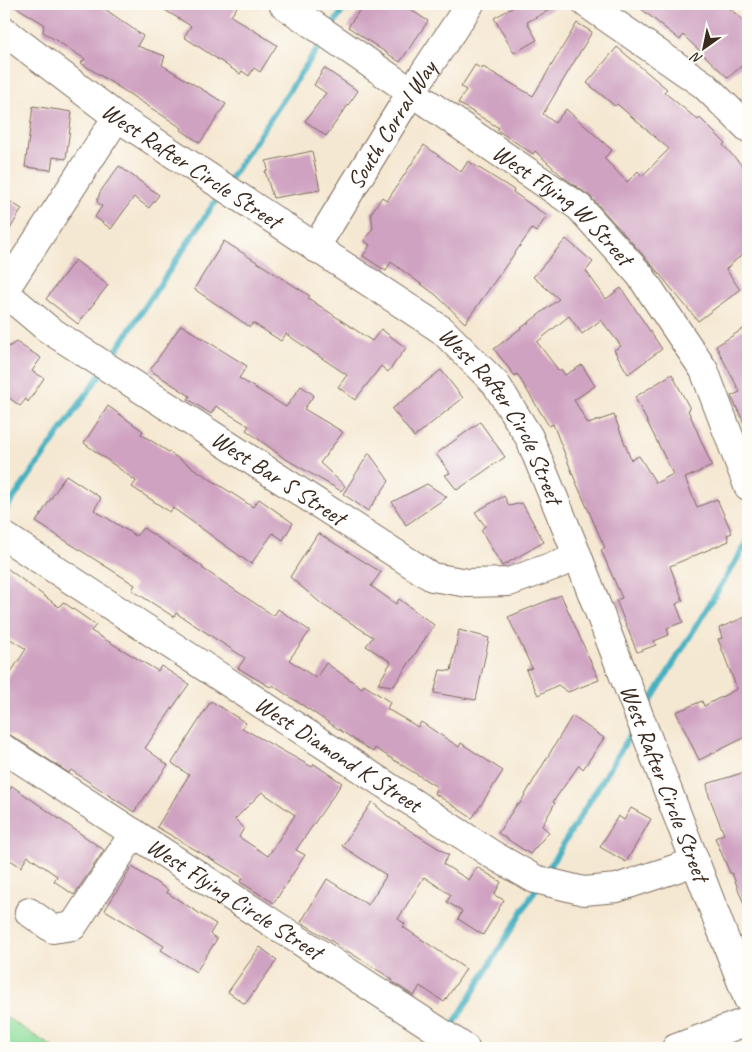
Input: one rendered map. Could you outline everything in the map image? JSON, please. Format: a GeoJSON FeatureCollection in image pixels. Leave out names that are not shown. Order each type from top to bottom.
{"type":"FeatureCollection","features":[{"type":"Feature","properties":{"kind":"street","name":"West Flying W Street"},"geometry":{"type":"LineString","coordinates":[[282,4],[412,91],[578,207],[640,275],[704,370],[748,486]]}},
{"type":"Feature","properties":{"kind":"street","name":"South Corral Way"},"geometry":{"type":"LineString","coordinates":[[315,248],[412,91],[470,4]]}},
{"type":"Feature","properties":{"kind":"street"},"geometry":{"type":"LineString","coordinates":[[587,4],[704,85],[748,128]]}},
{"type":"Feature","properties":{"kind":"street","name":"West Rafter Circle Street"},"geometry":{"type":"LineString","coordinates":[[4,31],[117,116],[442,330],[496,384],[529,437],[578,557],[748,999]]}},
{"type":"Feature","properties":{"kind":"street"},"geometry":{"type":"LineString","coordinates":[[4,292],[117,116]]}},
{"type":"Feature","properties":{"kind":"street","name":"West Bar S Street"},"geometry":{"type":"LineString","coordinates":[[4,292],[48,329],[432,577],[468,584],[509,582],[578,557]]}},
{"type":"Feature","properties":{"kind":"street","name":"West Diamond K Street"},"geometry":{"type":"LineString","coordinates":[[4,536],[493,855],[535,879],[584,891],[617,888],[695,862]]}},
{"type":"Feature","properties":{"kind":"street","name":"West Flying Circle Street"},"geometry":{"type":"LineString","coordinates":[[4,749],[465,1048]]}},
{"type":"Feature","properties":{"kind":"street"},"geometry":{"type":"LineString","coordinates":[[29,912],[53,928],[73,926],[134,833]]}},
{"type":"Feature","properties":{"kind":"street"},"geometry":{"type":"LineString","coordinates":[[676,1048],[748,1020]]}},
{"type":"Feature","properties":{"kind":"green space"},"geometry":{"type":"Polygon","coordinates":[[[4,1016],[54,1048],[4,1048],[4,1016]]]}},
{"type":"Feature","properties":{"kind":"building"},"geometry":{"type":"Polygon","coordinates":[[[11,4],[98,4],[143,36],[137,46],[165,56],[162,65],[226,104],[200,143],[181,130],[182,128],[81,63],[85,59],[43,32],[44,24],[11,4]]]}},
{"type":"Feature","properties":{"kind":"building"},"geometry":{"type":"Polygon","coordinates":[[[155,4],[239,4],[231,16],[277,45],[260,72],[254,68],[249,76],[242,71],[240,74],[184,37],[191,26],[155,4]]]}},
{"type":"Feature","properties":{"kind":"building"},"geometry":{"type":"Polygon","coordinates":[[[364,4],[402,4],[428,21],[400,62],[348,27],[364,4]]]}},
{"type":"Feature","properties":{"kind":"building"},"geometry":{"type":"Polygon","coordinates":[[[519,4],[561,4],[527,22],[537,40],[514,53],[494,18],[519,4]]]}},
{"type":"Feature","properties":{"kind":"building"},"geometry":{"type":"Polygon","coordinates":[[[635,4],[724,4],[748,24],[748,60],[728,78],[683,35],[680,40],[635,4]]]}},
{"type":"Feature","properties":{"kind":"building"},"geometry":{"type":"Polygon","coordinates":[[[577,23],[592,32],[543,114],[555,123],[566,109],[612,150],[604,158],[627,182],[638,171],[642,176],[669,149],[617,104],[615,106],[587,83],[617,47],[667,89],[664,92],[698,120],[700,118],[725,143],[723,145],[748,172],[748,249],[726,269],[740,290],[698,321],[652,265],[590,196],[563,177],[535,151],[533,154],[497,130],[499,128],[458,103],[466,90],[461,87],[475,65],[482,69],[483,67],[533,96],[577,23]]]}},
{"type":"Feature","properties":{"kind":"building"},"geometry":{"type":"Polygon","coordinates":[[[324,68],[358,91],[326,136],[305,121],[326,93],[314,85],[324,68]]]}},
{"type":"Feature","properties":{"kind":"building"},"geometry":{"type":"Polygon","coordinates":[[[33,106],[72,112],[66,159],[53,157],[51,170],[25,167],[33,106]]]}},
{"type":"Feature","properties":{"kind":"building"},"geometry":{"type":"Polygon","coordinates":[[[424,145],[461,172],[468,161],[514,190],[513,192],[547,216],[536,232],[532,229],[465,323],[436,295],[391,262],[386,271],[363,256],[370,245],[364,241],[373,228],[371,213],[382,197],[387,201],[424,145]]]}},
{"type":"Feature","properties":{"kind":"building"},"geometry":{"type":"Polygon","coordinates":[[[312,151],[320,190],[273,198],[265,171],[268,170],[266,161],[312,151]]]}},
{"type":"Feature","properties":{"kind":"building"},"geometry":{"type":"Polygon","coordinates":[[[119,166],[159,195],[149,208],[134,197],[111,229],[95,217],[102,206],[97,202],[100,192],[119,166]]]}},
{"type":"Feature","properties":{"kind":"building"},"geometry":{"type":"Polygon","coordinates":[[[4,198],[22,209],[4,239],[4,198]]]}},
{"type":"Feature","properties":{"kind":"building"},"geometry":{"type":"Polygon","coordinates":[[[566,239],[593,262],[586,271],[606,299],[621,288],[662,349],[628,374],[614,350],[621,346],[601,320],[582,334],[569,316],[537,342],[559,371],[561,369],[565,375],[582,365],[595,386],[574,400],[588,424],[614,415],[631,460],[639,456],[656,483],[673,474],[635,397],[672,374],[690,409],[688,410],[712,466],[685,478],[697,507],[717,499],[732,533],[727,535],[729,541],[670,566],[683,601],[676,604],[683,622],[667,628],[669,635],[654,641],[656,645],[637,652],[616,600],[622,598],[601,550],[605,548],[553,424],[549,426],[517,374],[515,376],[494,349],[559,299],[533,277],[566,239]]]}},
{"type":"Feature","properties":{"kind":"building"},"geometry":{"type":"Polygon","coordinates":[[[224,241],[310,296],[308,298],[372,341],[381,329],[406,348],[388,372],[381,366],[355,400],[338,387],[347,375],[286,334],[281,341],[253,323],[250,327],[194,289],[224,241]]]}},
{"type":"Feature","properties":{"kind":"building"},"geometry":{"type":"Polygon","coordinates":[[[75,260],[108,285],[78,324],[46,299],[75,260]]]}},
{"type":"Feature","properties":{"kind":"building"},"geometry":{"type":"Polygon","coordinates":[[[181,325],[247,366],[239,378],[286,407],[301,386],[314,395],[304,409],[343,432],[320,463],[345,486],[341,491],[284,458],[246,430],[249,426],[216,406],[211,414],[188,399],[190,396],[150,370],[181,325]]]}},
{"type":"Feature","properties":{"kind":"building"},"geometry":{"type":"Polygon","coordinates":[[[748,326],[748,431],[731,396],[740,392],[716,346],[748,326]]]}},
{"type":"Feature","properties":{"kind":"building"},"geometry":{"type":"Polygon","coordinates":[[[16,342],[41,358],[32,371],[44,378],[28,402],[26,399],[20,406],[4,394],[4,350],[16,342]]]}},
{"type":"Feature","properties":{"kind":"building"},"geometry":{"type":"Polygon","coordinates":[[[441,370],[463,398],[414,437],[392,409],[441,370]]]}},
{"type":"Feature","properties":{"kind":"building"},"geometry":{"type":"Polygon","coordinates":[[[108,406],[143,431],[141,434],[253,507],[259,499],[293,523],[283,540],[273,533],[251,564],[173,508],[170,512],[132,487],[136,481],[84,443],[108,406]]]}},
{"type":"Feature","properties":{"kind":"building"},"geometry":{"type":"Polygon","coordinates":[[[480,422],[505,457],[457,490],[445,475],[450,473],[436,454],[480,422]]]}},
{"type":"Feature","properties":{"kind":"building"},"geometry":{"type":"Polygon","coordinates":[[[369,453],[389,481],[368,511],[343,494],[369,453]]]}},
{"type":"Feature","properties":{"kind":"building"},"geometry":{"type":"Polygon","coordinates":[[[66,475],[101,498],[94,510],[136,536],[143,528],[274,616],[278,609],[310,631],[289,660],[316,678],[326,663],[362,688],[364,685],[390,702],[387,709],[418,727],[421,722],[459,747],[461,743],[503,771],[473,817],[434,793],[437,787],[375,748],[373,752],[272,685],[270,687],[238,668],[245,658],[176,613],[174,617],[132,590],[135,585],[36,522],[66,475]]]}},
{"type":"Feature","properties":{"kind":"building"},"geometry":{"type":"Polygon","coordinates":[[[427,484],[447,497],[406,525],[392,502],[427,484]]]}},
{"type":"Feature","properties":{"kind":"building"},"geometry":{"type":"Polygon","coordinates":[[[504,496],[509,506],[522,503],[544,542],[502,566],[481,530],[485,526],[475,512],[504,496]]]}},
{"type":"Feature","properties":{"kind":"building"},"geometry":{"type":"Polygon","coordinates":[[[318,533],[381,572],[371,586],[396,604],[399,599],[434,625],[394,686],[378,684],[391,662],[366,646],[373,637],[323,605],[290,577],[318,533]]]}},
{"type":"Feature","properties":{"kind":"building"},"geometry":{"type":"Polygon","coordinates":[[[4,566],[59,607],[63,602],[96,625],[91,631],[158,671],[161,666],[189,684],[145,748],[168,765],[134,812],[71,770],[69,773],[12,736],[4,733],[4,683],[26,649],[4,635],[4,566]]]}},
{"type":"Feature","properties":{"kind":"building"},"geometry":{"type":"Polygon","coordinates":[[[561,595],[599,680],[568,692],[558,685],[538,695],[526,670],[532,668],[508,617],[561,595]]]}},
{"type":"Feature","properties":{"kind":"building"},"geometry":{"type":"Polygon","coordinates":[[[748,616],[748,736],[699,760],[676,712],[702,701],[704,706],[737,689],[718,639],[722,638],[719,628],[748,616]]]}},
{"type":"Feature","properties":{"kind":"building"},"geometry":{"type":"Polygon","coordinates":[[[459,630],[489,638],[476,700],[434,693],[440,670],[451,671],[459,630]]]}},
{"type":"Feature","properties":{"kind":"building"},"geometry":{"type":"Polygon","coordinates":[[[211,701],[246,723],[242,728],[312,767],[314,764],[342,783],[296,850],[305,855],[274,903],[240,882],[243,878],[157,827],[189,775],[172,763],[211,701]],[[262,792],[235,819],[244,828],[239,837],[268,856],[295,815],[262,792]]]}},
{"type":"Feature","properties":{"kind":"building"},"geometry":{"type":"Polygon","coordinates":[[[572,716],[604,738],[583,769],[579,765],[553,802],[555,803],[542,826],[549,832],[530,854],[498,833],[517,804],[519,805],[572,716]]]}},
{"type":"Feature","properties":{"kind":"building"},"geometry":{"type":"Polygon","coordinates":[[[748,771],[747,912],[732,873],[730,873],[715,838],[724,834],[709,796],[707,784],[748,771]]]}},
{"type":"Feature","properties":{"kind":"building"},"geometry":{"type":"Polygon","coordinates":[[[12,786],[104,850],[74,895],[54,881],[57,876],[28,856],[21,867],[4,856],[4,798],[12,786]]]}},
{"type":"Feature","properties":{"kind":"building"},"geometry":{"type":"Polygon","coordinates":[[[372,802],[390,818],[449,855],[443,864],[469,880],[477,867],[501,882],[494,895],[504,900],[483,935],[458,919],[462,911],[447,902],[451,895],[424,877],[398,919],[405,924],[403,927],[466,969],[444,1002],[420,986],[414,996],[391,981],[392,979],[301,922],[327,879],[368,905],[385,878],[386,875],[342,846],[372,802]]]}},
{"type":"Feature","properties":{"kind":"building"},"geometry":{"type":"Polygon","coordinates":[[[631,808],[651,819],[626,862],[600,847],[618,816],[624,820],[631,808]]]}},
{"type":"Feature","properties":{"kind":"building"},"geometry":{"type":"Polygon","coordinates":[[[132,867],[168,890],[166,892],[216,924],[210,934],[217,939],[196,972],[161,950],[164,946],[105,910],[132,867]]]}},
{"type":"Feature","properties":{"kind":"building"},"geometry":{"type":"Polygon","coordinates":[[[260,947],[277,960],[245,1004],[228,992],[260,947]]]}},
{"type":"Feature","properties":{"kind":"waterway"},"geometry":{"type":"LineString","coordinates":[[331,28],[347,4]]}},
{"type":"Feature","properties":{"kind":"waterway"},"geometry":{"type":"LineString","coordinates":[[228,182],[324,39]]}},
{"type":"Feature","properties":{"kind":"waterway"},"geometry":{"type":"LineString","coordinates":[[109,361],[221,193]]}},
{"type":"Feature","properties":{"kind":"waterway"},"geometry":{"type":"LineString","coordinates":[[4,512],[102,372]]}},
{"type":"Feature","properties":{"kind":"waterway"},"geometry":{"type":"LineString","coordinates":[[645,710],[748,541]]}},
{"type":"Feature","properties":{"kind":"waterway"},"geometry":{"type":"LineString","coordinates":[[545,874],[635,727]]}},
{"type":"Feature","properties":{"kind":"waterway"},"geometry":{"type":"LineString","coordinates":[[450,1030],[537,887]]}}]}
